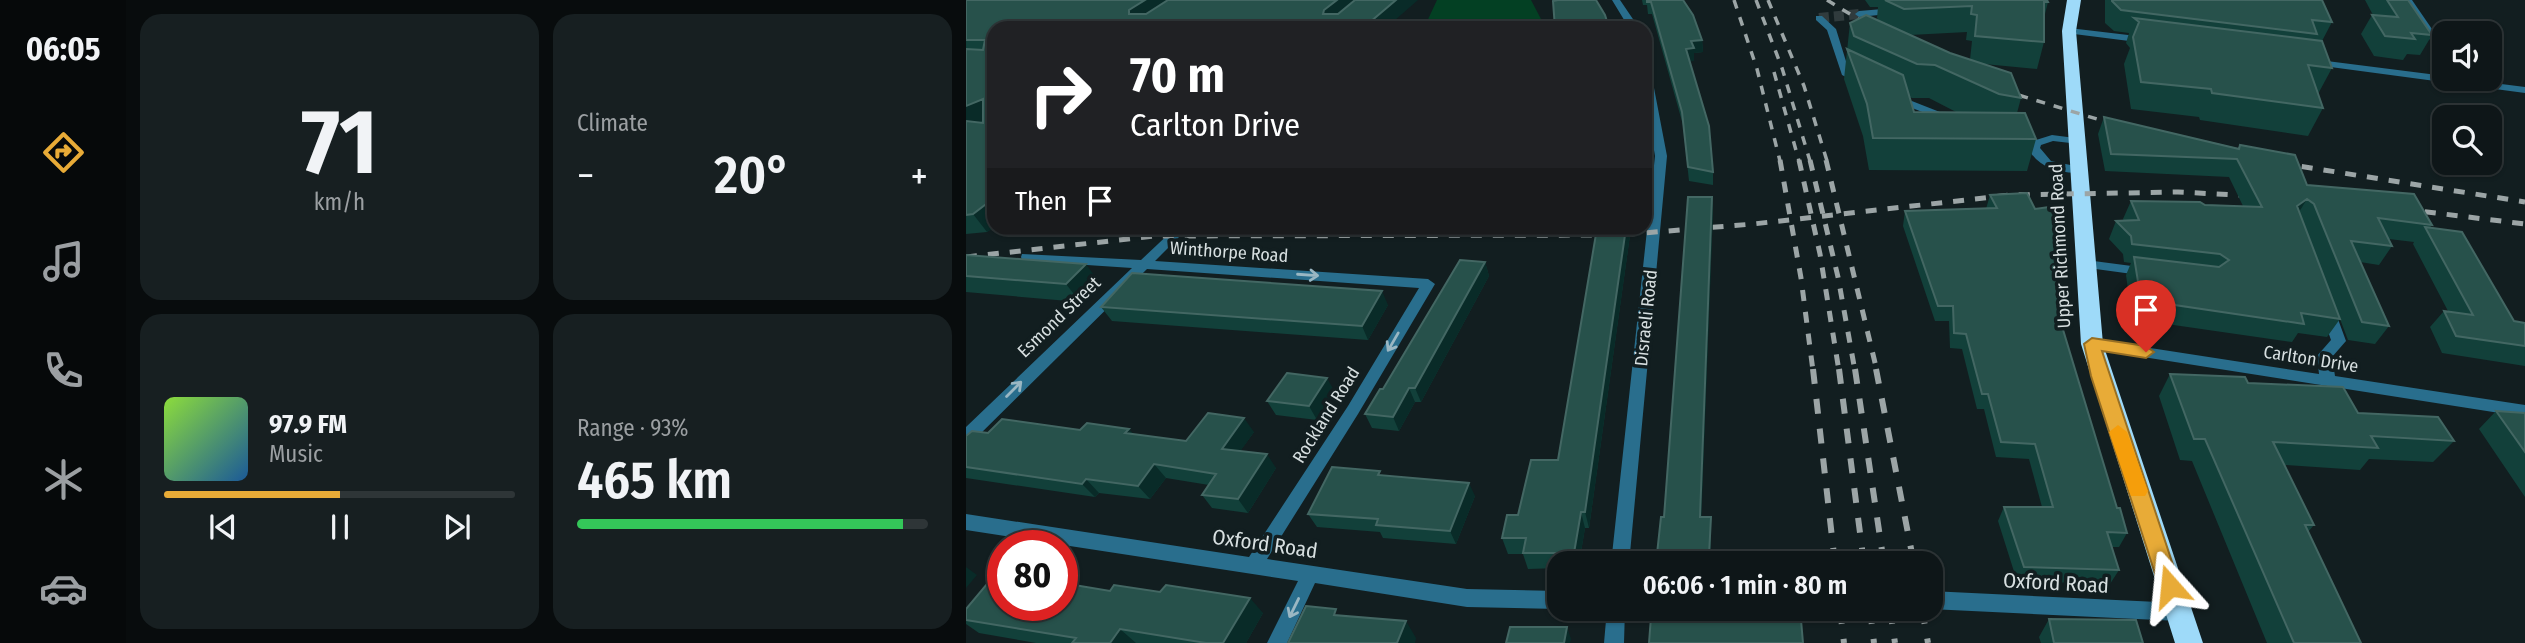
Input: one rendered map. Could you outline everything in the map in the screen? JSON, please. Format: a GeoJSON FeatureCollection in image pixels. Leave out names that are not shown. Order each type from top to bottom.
{"type":"FeatureCollection","features":[{"type":"Feature","properties":{"kind":"highway","name":"Upper Richmond Road"},"geometry":{"type":"LineString","coordinates":[[2073,0],[2069,31],[2092,344],[2100,376],[2189,643]]}},
{"type":"Feature","properties":{"kind":"street"},"geometry":{"type":"LineString","coordinates":[[1616,0],[1630,21]]}},
{"type":"Feature","properties":{"kind":"street"},"geometry":{"type":"LineString","coordinates":[[2408,0],[2432,36]]}},
{"type":"Feature","properties":{"kind":"street"},"geometry":{"type":"LineString","coordinates":[[1859,15],[1908,10]]}},
{"type":"Feature","properties":{"kind":"street"},"geometry":{"type":"LineString","coordinates":[[1819,18],[1831,29],[1845,73],[1958,123]]}},
{"type":"Feature","properties":{"kind":"street"},"geometry":{"type":"LineString","coordinates":[[2069,31],[2154,42]]}},
{"type":"Feature","properties":{"kind":"street"},"geometry":{"type":"LineString","coordinates":[[2296,60],[2432,77]]}},
{"type":"Feature","properties":{"kind":"street"},"geometry":{"type":"LineString","coordinates":[[2502,86],[2525,90]]}},
{"type":"Feature","properties":{"kind":"street","name":"Disraeli Road"},"geometry":{"type":"LineString","coordinates":[[1652,106],[1661,156],[1652,196]]}},
{"type":"Feature","properties":{"kind":"street"},"geometry":{"type":"LineString","coordinates":[[2009,138],[2036,143],[2052,138],[2078,141]]}},
{"type":"Feature","properties":{"kind":"street"},"geometry":{"type":"LineString","coordinates":[[2036,143],[2034,148],[2039,159],[2050,165],[2081,170]]}},
{"type":"Feature","properties":{"kind":"street","name":"Esmond Street"},"geometry":{"type":"LineString","coordinates":[[966,437],[1142,263],[1174,235]]}},
{"type":"Feature","properties":{"kind":"street","name":"Disraeli Road"},"geometry":{"type":"LineString","coordinates":[[1621,551],[1648,235]]}},
{"type":"Feature","properties":{"kind":"street","name":"Winthorpe Road"},"geometry":{"type":"LineString","coordinates":[[1027,257],[1428,284]]}},
{"type":"Feature","properties":{"kind":"street"},"geometry":{"type":"LineString","coordinates":[[2086,264],[2157,273]]}},
{"type":"Feature","properties":{"kind":"street","name":"Rockland Road"},"geometry":{"type":"LineString","coordinates":[[1254,565],[1353,410],[1428,284]]}},
{"type":"Feature","properties":{"kind":"street"},"geometry":{"type":"LineString","coordinates":[[2325,302],[2339,341],[2324,356],[2328,380]]}},
{"type":"Feature","properties":{"kind":"street","name":"Carlton Drive"},"geometry":{"type":"LineString","coordinates":[[2092,344],[2525,411]]}},
{"type":"Feature","properties":{"kind":"street","name":"Oxford Road"},"geometry":{"type":"LineString","coordinates":[[966,522],[1467,598],[1547,600]]}},
{"type":"Feature","properties":{"kind":"street"},"geometry":{"type":"LineString","coordinates":[[1277,643],[1311,573]]}},
{"type":"Feature","properties":{"kind":"street","name":"Oxford Road"},"geometry":{"type":"LineString","coordinates":[[1943,600],[2179,612]]}},
{"type":"Feature","properties":{"kind":"street"},"geometry":{"type":"LineString","coordinates":[[1614,643],[1615,621]]}},
{"type":"Feature","properties":{"kind":"green space"},"geometry":{"type":"Polygon","coordinates":[[[1437,0],[1531,0],[1542,21],[1427,21],[1437,0]]]}},
{"type":"Feature","properties":{"kind":"building"},"geometry":{"type":"Polygon","coordinates":[[[966,0],[1145,0],[1129,10],[1129,14],[1146,14],[1168,0],[1337,0],[1324,10],[1323,14],[1338,14],[1355,0],[1396,0],[1371,21],[987,21],[987,203],[973,214],[966,215],[966,121],[983,123],[983,99],[966,106],[966,49],[983,50],[985,40],[966,40],[966,0]]]}},
{"type":"Feature","properties":{"kind":"building"},"geometry":{"type":"Polygon","coordinates":[[[1596,0],[1607,21],[1554,21],[1553,1],[1596,0]]]}},
{"type":"Feature","properties":{"kind":"building"},"geometry":{"type":"Polygon","coordinates":[[[1647,0],[1683,0],[1693,15],[1702,40],[1691,41],[1694,48],[1686,49],[1709,126],[1713,172],[1688,167],[1682,112],[1651,2],[1647,0]]]}},
{"type":"Feature","properties":{"kind":"building"},"geometry":{"type":"Polygon","coordinates":[[[1885,0],[2047,0],[2048,2],[2044,2],[2044,42],[1975,36],[1977,15],[1971,14],[1972,6],[1904,9],[1885,0]]]}},
{"type":"Feature","properties":{"kind":"building"},"geometry":{"type":"Polygon","coordinates":[[[2112,0],[2322,0],[2332,22],[2312,20],[2317,34],[2121,10],[2112,0]]]}},
{"type":"Feature","properties":{"kind":"building"},"geometry":{"type":"Polygon","coordinates":[[[2387,0],[2408,0],[2432,35],[2411,33],[2415,39],[2385,36],[2372,15],[2398,17],[2387,0]]]}},
{"type":"Feature","properties":{"kind":"building"},"geometry":{"type":"Polygon","coordinates":[[[1866,15],[1950,53],[2011,73],[2021,98],[1999,94],[1935,65],[1917,64],[1854,36],[1850,23],[1866,15]]]}},
{"type":"Feature","properties":{"kind":"building"},"geometry":{"type":"Polygon","coordinates":[[[2134,18],[2322,41],[2332,68],[2308,65],[2323,108],[2212,93],[2211,89],[2141,82],[2133,37],[2139,22],[2134,18]]]}},
{"type":"Feature","properties":{"kind":"building"},"geometry":{"type":"Polygon","coordinates":[[[1847,49],[1903,75],[1914,112],[2025,113],[2036,139],[1873,138],[1867,104],[1847,49]]]}},
{"type":"Feature","properties":{"kind":"building"},"geometry":{"type":"Polygon","coordinates":[[[2104,117],[2239,149],[2240,145],[2295,155],[2307,185],[2414,194],[2432,225],[2378,218],[2392,246],[2351,241],[2389,326],[2362,322],[2314,204],[2307,199],[2297,206],[2340,319],[2301,313],[2304,324],[2141,300],[2134,257],[2219,267],[2229,260],[2220,254],[2132,244],[2131,236],[2116,221],[2139,220],[2131,201],[2200,202],[2205,205],[2262,207],[2237,159],[2111,154],[2104,117]]]}},
{"type":"Feature","properties":{"kind":"building"},"geometry":{"type":"Polygon","coordinates":[[[2027,193],[2035,209],[2057,206],[2061,323],[2127,533],[2107,532],[2119,570],[2024,567],[2004,507],[2053,507],[2035,444],[2001,442],[1988,394],[1982,394],[1966,334],[1954,333],[1953,306],[1938,306],[1905,211],[1997,208],[1990,195],[2027,193]]]}},
{"type":"Feature","properties":{"kind":"building"},"geometry":{"type":"Polygon","coordinates":[[[1688,197],[1712,197],[1700,517],[1711,517],[1709,551],[1657,551],[1661,517],[1664,517],[1688,197]]]}},
{"type":"Feature","properties":{"kind":"building"},"geometry":{"type":"Polygon","coordinates":[[[2425,227],[2462,232],[2514,321],[2525,323],[2525,346],[2456,336],[2444,311],[2473,315],[2425,227]]]}},
{"type":"Feature","properties":{"kind":"building"},"geometry":{"type":"Polygon","coordinates":[[[1596,235],[1625,235],[1585,512],[1581,512],[1574,551],[1523,553],[1526,538],[1502,538],[1507,515],[1518,515],[1531,460],[1558,460],[1596,235]]]}},
{"type":"Feature","properties":{"kind":"building"},"geometry":{"type":"Polygon","coordinates":[[[966,255],[1086,264],[1066,284],[966,276],[966,255]]]}},
{"type":"Feature","properties":{"kind":"building"},"geometry":{"type":"Polygon","coordinates":[[[1460,260],[1485,262],[1415,388],[1409,388],[1393,417],[1365,414],[1380,389],[1383,389],[1460,260]]]}},
{"type":"Feature","properties":{"kind":"building"},"geometry":{"type":"Polygon","coordinates":[[[1132,273],[1382,291],[1362,326],[1101,307],[1132,273]]]}},
{"type":"Feature","properties":{"kind":"building"},"geometry":{"type":"Polygon","coordinates":[[[1287,373],[1327,378],[1309,406],[1267,401],[1287,373]]]}},
{"type":"Feature","properties":{"kind":"building"},"geometry":{"type":"Polygon","coordinates":[[[2170,374],[2245,377],[2248,383],[2343,387],[2358,413],[2438,417],[2454,441],[2371,436],[2378,448],[2273,442],[2314,525],[2305,525],[2361,643],[2294,643],[2205,439],[2194,439],[2170,374]]]}},
{"type":"Feature","properties":{"kind":"building"},"geometry":{"type":"Polygon","coordinates":[[[2496,411],[2525,413],[2525,452],[2496,411]]]}},
{"type":"Feature","properties":{"kind":"building"},"geometry":{"type":"Polygon","coordinates":[[[1208,413],[1244,418],[1222,449],[1267,454],[1238,499],[1202,495],[1216,474],[1154,464],[1138,486],[1086,479],[1082,484],[966,467],[966,436],[972,431],[988,433],[1002,419],[1080,430],[1087,423],[1129,429],[1125,433],[1186,441],[1208,413]]]}},
{"type":"Feature","properties":{"kind":"building"},"geometry":{"type":"Polygon","coordinates":[[[1332,467],[1380,471],[1378,475],[1469,483],[1450,531],[1376,525],[1378,519],[1308,514],[1332,467]]]}},
{"type":"Feature","properties":{"kind":"building"},"geometry":{"type":"Polygon","coordinates":[[[987,584],[987,621],[1078,621],[1078,586],[1110,591],[1114,585],[1160,592],[1166,585],[1250,598],[1223,643],[1206,643],[1120,629],[1110,643],[1072,643],[1076,638],[966,620],[966,609],[987,584]]]}},
{"type":"Feature","properties":{"kind":"building"},"geometry":{"type":"Polygon","coordinates":[[[1306,606],[1336,609],[1334,615],[1406,621],[1397,643],[1288,643],[1306,606]]]}},
{"type":"Feature","properties":{"kind":"building"},"geometry":{"type":"Polygon","coordinates":[[[2049,619],[2136,620],[2143,643],[2054,643],[2049,619]]]}},
{"type":"Feature","properties":{"kind":"building"},"geometry":{"type":"Polygon","coordinates":[[[1651,621],[1801,621],[1803,643],[1649,643],[1651,621]]]}},
{"type":"Feature","properties":{"kind":"building"},"geometry":{"type":"Polygon","coordinates":[[[1510,627],[1567,627],[1564,643],[1506,643],[1510,627]]]}},
{"type":"Feature","properties":{"kind":"tunnel"},"geometry":{"type":"LineString","coordinates":[[1819,18],[1859,14]]}},
{"type":"Feature","properties":{"kind":"railway"},"geometry":{"type":"LineString","coordinates":[[1734,0],[1757,69],[1780,161]]}},
{"type":"Feature","properties":{"kind":"railway"},"geometry":{"type":"LineString","coordinates":[[1756,0],[1782,68],[1810,161]]}},
{"type":"Feature","properties":{"kind":"railway"},"geometry":{"type":"LineString","coordinates":[[1768,0],[1804,86],[1827,161]]}},
{"type":"Feature","properties":{"kind":"railway"},"geometry":{"type":"LineString","coordinates":[[1827,0],[1876,30]]}},
{"type":"Feature","properties":{"kind":"railway"},"geometry":{"type":"LineString","coordinates":[[1774,72],[1799,161]]}},
{"type":"Feature","properties":{"kind":"railway"},"geometry":{"type":"LineString","coordinates":[[2002,90],[2123,127]]}},
{"type":"Feature","properties":{"kind":"railway"},"geometry":{"type":"LineString","coordinates":[[1780,160],[1791,220]]}},
{"type":"Feature","properties":{"kind":"railway"},"geometry":{"type":"LineString","coordinates":[[1799,160],[1812,217]]}},
{"type":"Feature","properties":{"kind":"railway"},"geometry":{"type":"LineString","coordinates":[[1810,160],[1823,216]]}},
{"type":"Feature","properties":{"kind":"railway"},"geometry":{"type":"LineString","coordinates":[[1826,160],[1839,214]]}},
{"type":"Feature","properties":{"kind":"railway"},"geometry":{"type":"LineString","coordinates":[[2280,163],[2525,202]]}},
{"type":"Feature","properties":{"kind":"railway"},"geometry":{"type":"LineString","coordinates":[[1839,214],[2010,195],[2178,192],[2257,196]]}},
{"type":"Feature","properties":{"kind":"railway"},"geometry":{"type":"LineString","coordinates":[[2403,209],[2525,224]]}},
{"type":"Feature","properties":{"kind":"railway"},"geometry":{"type":"LineString","coordinates":[[1823,216],[1839,214]]}},
{"type":"Feature","properties":{"kind":"railway"},"geometry":{"type":"LineString","coordinates":[[1839,214],[1877,371]]}},
{"type":"Feature","properties":{"kind":"railway"},"geometry":{"type":"LineString","coordinates":[[1812,217],[1823,216]]}},
{"type":"Feature","properties":{"kind":"railway"},"geometry":{"type":"LineString","coordinates":[[1823,216],[1838,277],[1855,371]]}},
{"type":"Feature","properties":{"kind":"railway"},"geometry":{"type":"LineString","coordinates":[[1791,220],[1812,217]]}},
{"type":"Feature","properties":{"kind":"railway"},"geometry":{"type":"LineString","coordinates":[[1812,217],[1839,371]]}},
{"type":"Feature","properties":{"kind":"railway"},"geometry":{"type":"LineString","coordinates":[[1652,232],[1791,220]]}},
{"type":"Feature","properties":{"kind":"railway"},"geometry":{"type":"LineString","coordinates":[[1791,220],[1813,371]]}},
{"type":"Feature","properties":{"kind":"railway"},"geometry":{"type":"LineString","coordinates":[[966,257],[1155,236],[1619,235]]}},
{"type":"Feature","properties":{"kind":"railway"},"geometry":{"type":"LineString","coordinates":[[1813,369],[1834,551]]}},
{"type":"Feature","properties":{"kind":"railway"},"geometry":{"type":"LineString","coordinates":[[1839,369],[1862,551]]}},
{"type":"Feature","properties":{"kind":"railway"},"geometry":{"type":"LineString","coordinates":[[1855,369],[1882,551]]}},
{"type":"Feature","properties":{"kind":"railway"},"geometry":{"type":"LineString","coordinates":[[1876,369],[1911,551]]}},
{"type":"Feature","properties":{"kind":"railway"},"geometry":{"type":"LineString","coordinates":[[1841,621],[1844,643]]}},
{"type":"Feature","properties":{"kind":"railway"},"geometry":{"type":"LineString","coordinates":[[1871,621],[1874,643]]}},
{"type":"Feature","properties":{"kind":"railway"},"geometry":{"type":"LineString","coordinates":[[1892,621],[1895,643]]}},
{"type":"Feature","properties":{"kind":"railway"},"geometry":{"type":"LineString","coordinates":[[1924,621],[1928,643]]}},
{"type":"Feature","properties":{"kind":"slow traffic"},"geometry":{"type":"LineString","coordinates":[[2118,432],[2138,491]]}},
{"type":"Feature","properties":{"kind":"route"},"geometry":{"type":"LineString","coordinates":[[2146,352],[2092,344],[2100,376],[2170,586]]}}]}
